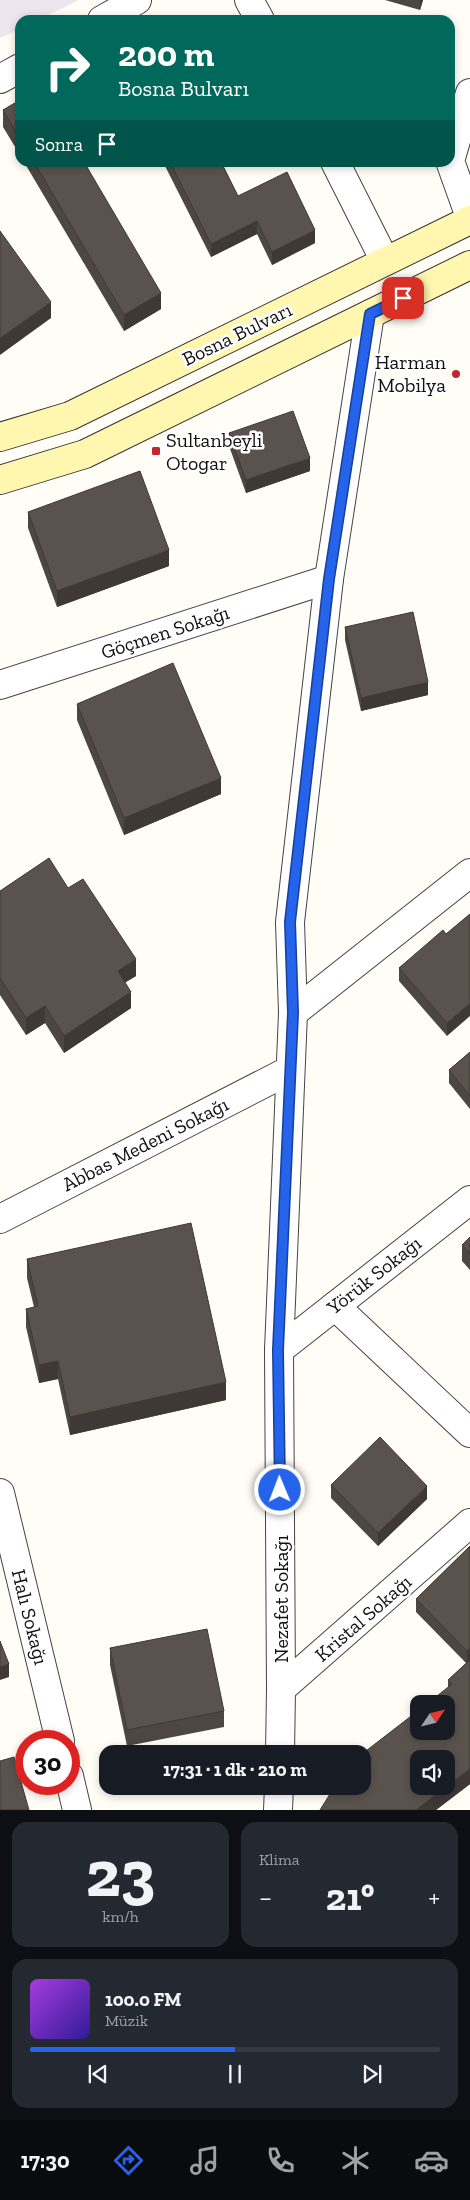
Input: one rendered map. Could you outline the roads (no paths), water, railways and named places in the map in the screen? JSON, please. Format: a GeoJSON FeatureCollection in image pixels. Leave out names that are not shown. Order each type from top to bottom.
{"type":"FeatureCollection","features":[{"type":"Feature","properties":{"kind":"main road","name":"Bosna Bulvarı"},"geometry":{"type":"LineString","coordinates":[[0,437],[70,416],[470,219]]}},
{"type":"Feature","properties":{"kind":"main road","name":"Bosna Bulvarı"},"geometry":{"type":"LineString","coordinates":[[0,480],[85,454],[470,265]]}},
{"type":"Feature","properties":{"kind":"street"},"geometry":{"type":"LineString","coordinates":[[110,15],[136,0]]}},
{"type":"Feature","properties":{"kind":"street"},"geometry":{"type":"LineString","coordinates":[[250,0],[258,15]]}},
{"type":"Feature","properties":{"kind":"street"},"geometry":{"type":"LineString","coordinates":[[0,79],[15,71]]}},
{"type":"Feature","properties":{"kind":"street"},"geometry":{"type":"LineString","coordinates":[[455,144],[470,93]]}},
{"type":"Feature","properties":{"kind":"street"},"geometry":{"type":"LineString","coordinates":[[338,167],[386,261]]}},
{"type":"Feature","properties":{"kind":"street"},"geometry":{"type":"LineString","coordinates":[[452,167],[470,219]]}},
{"type":"Feature","properties":{"kind":"street","name":"Nezafet Sokağı"},"geometry":{"type":"LineString","coordinates":[[281,1689],[278,1350],[293,1013],[290,922],[329,579],[370,314]]}},
{"type":"Feature","properties":{"kind":"street","name":"Göçmen Sokağı"},"geometry":{"type":"LineString","coordinates":[[0,685],[329,579]]}},
{"type":"Feature","properties":{"kind":"street"},"geometry":{"type":"LineString","coordinates":[[293,1013],[470,873]]}},
{"type":"Feature","properties":{"kind":"street","name":"Abbas Medeni Sokağı"},"geometry":{"type":"LineString","coordinates":[[0,1219],[290,1070]]}},
{"type":"Feature","properties":{"kind":"street","name":"Yörük Sokağı"},"geometry":{"type":"LineString","coordinates":[[278,1350],[470,1200]]}},
{"type":"Feature","properties":{"kind":"street"},"geometry":{"type":"LineString","coordinates":[[335,1306],[470,1433]]}},
{"type":"Feature","properties":{"kind":"street","name":"Halı Sokağı"},"geometry":{"type":"LineString","coordinates":[[0,1493],[57,1730]]}},
{"type":"Feature","properties":{"kind":"street","name":"Kristal Sokağı"},"geometry":{"type":"LineString","coordinates":[[281,1689],[470,1523]]}},
{"type":"Feature","properties":{"kind":"street"},"geometry":{"type":"LineString","coordinates":[[280,1745],[281,1689]]}},
{"type":"Feature","properties":{"kind":"street"},"geometry":{"type":"LineString","coordinates":[[73,1795],[77,1810]]}},
{"type":"Feature","properties":{"kind":"street"},"geometry":{"type":"LineString","coordinates":[[278,1810],[279,1795]]}},
{"type":"Feature","properties":{"kind":"place","name":"Harman Mobilya"},"geometry":{"type":"Point","coordinates":[456,374]}},
{"type":"Feature","properties":{"kind":"place","name":"Sultanbeyli Otogar"},"geometry":{"type":"Point","coordinates":[156,451]}}]}
